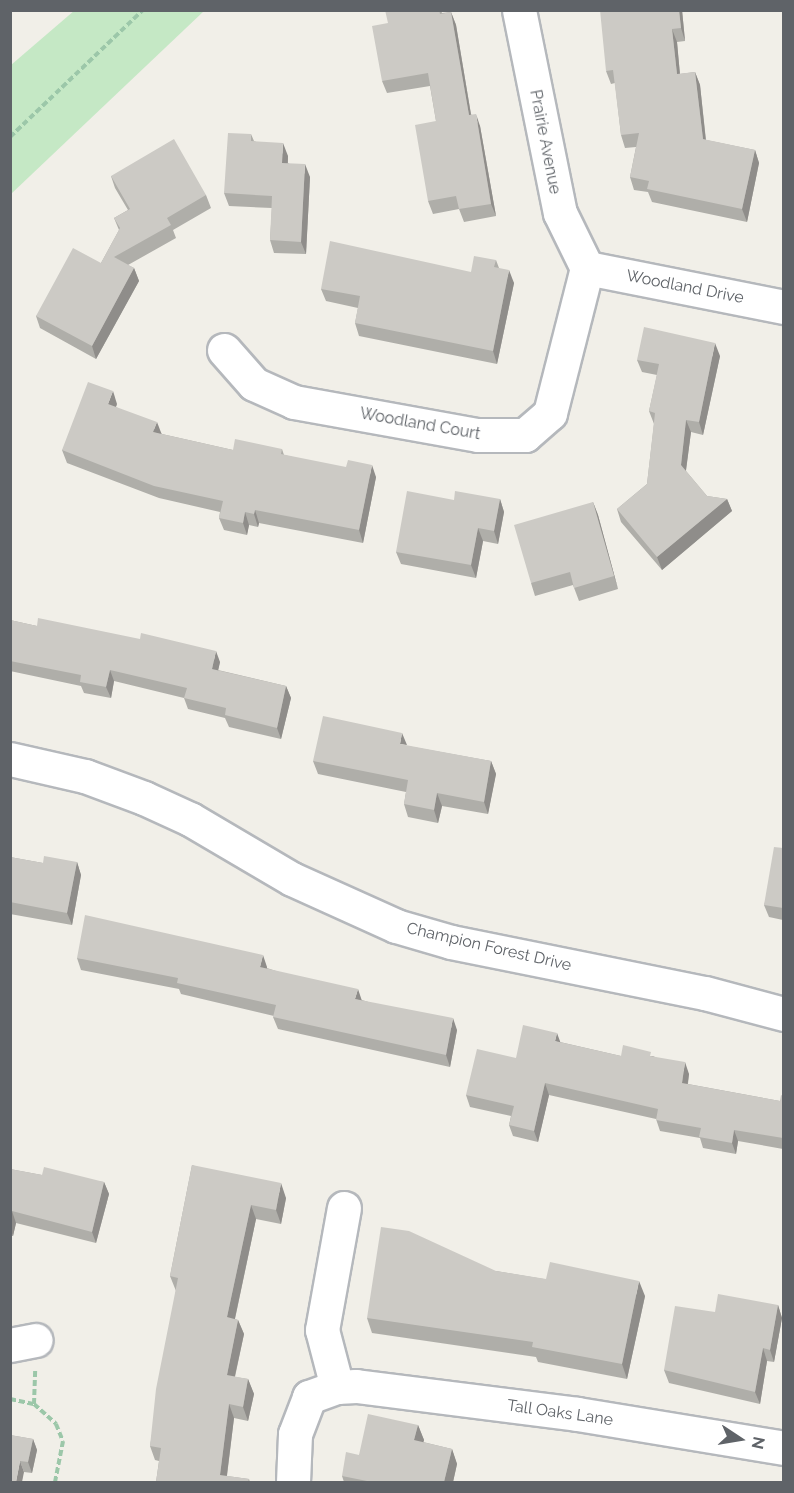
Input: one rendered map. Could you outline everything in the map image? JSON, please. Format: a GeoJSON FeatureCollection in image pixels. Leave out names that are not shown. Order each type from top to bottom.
{"type":"FeatureCollection","features":[{"type":"Feature","properties":{"kind":"street","name":"Prairie Avenue"},"geometry":{"type":"LineString","coordinates":[[519,10],[560,213],[586,268]]}},
{"type":"Feature","properties":{"kind":"street","name":"Woodland Drive"},"geometry":{"type":"LineString","coordinates":[[586,268],[783,307]]}},
{"type":"Feature","properties":{"kind":"street","name":"Woodland Court"},"geometry":{"type":"LineString","coordinates":[[224,350],[254,384],[294,402],[478,435],[525,435],[550,413],[586,268]]}},
{"type":"Feature","properties":{"kind":"street","name":"Champion Forest Drive"},"geometry":{"type":"LineString","coordinates":[[10,759],[85,776],[144,798],[190,819],[292,879],[396,926],[451,942],[705,993],[783,1014]]}},
{"type":"Feature","properties":{"kind":"street"},"geometry":{"type":"LineString","coordinates":[[293,1482],[295,1434],[309,1397],[337,1387],[322,1330],[344,1208]]}},
{"type":"Feature","properties":{"kind":"street","name":"Tall Oaks Lane"},"geometry":{"type":"LineString","coordinates":[[337,1387],[356,1386],[577,1414],[783,1448]]}},
{"type":"Feature","properties":{"kind":"path"},"geometry":{"type":"LineString","coordinates":[[10,137],[143,10]]}},
{"type":"Feature","properties":{"kind":"path"},"geometry":{"type":"LineString","coordinates":[[10,1399],[34,1404],[57,1424],[63,1442],[55,1482]]}},
{"type":"Feature","properties":{"kind":"green space"},"geometry":{"type":"Polygon","coordinates":[[[75,10],[204,11],[11,194],[11,65],[75,10]]]}},
{"type":"Feature","properties":{"kind":"building"},"geometry":{"type":"Polygon","coordinates":[[[385,10],[439,10],[440,14],[451,12],[469,115],[476,114],[491,204],[459,209],[456,196],[428,201],[415,125],[436,121],[428,73],[382,81],[372,26],[388,23],[385,10]]]}},
{"type":"Feature","properties":{"kind":"building"},"geometry":{"type":"Polygon","coordinates":[[[600,10],[679,10],[681,28],[672,29],[677,74],[695,72],[703,139],[755,150],[742,209],[647,189],[649,181],[630,177],[639,133],[621,135],[613,70],[606,71],[600,10]]]}},
{"type":"Feature","properties":{"kind":"building"},"geometry":{"type":"Polygon","coordinates":[[[228,133],[251,134],[251,141],[283,143],[282,163],[305,164],[301,242],[270,240],[272,196],[224,193],[228,133]]]}},
{"type":"Feature","properties":{"kind":"building"},"geometry":{"type":"Polygon","coordinates":[[[174,139],[206,195],[167,218],[171,225],[114,257],[134,268],[92,346],[36,316],[73,248],[101,263],[120,228],[114,218],[130,209],[111,176],[174,139]]]}},
{"type":"Feature","properties":{"kind":"building"},"geometry":{"type":"Polygon","coordinates":[[[330,241],[471,272],[474,256],[496,260],[494,267],[509,270],[493,351],[355,323],[360,296],[321,289],[330,241]]]}},
{"type":"Feature","properties":{"kind":"building"},"geometry":{"type":"Polygon","coordinates":[[[644,327],[715,343],[699,422],[686,420],[681,465],[707,496],[727,499],[657,557],[617,509],[647,484],[655,413],[649,411],[659,364],[637,360],[644,327]]]}},
{"type":"Feature","properties":{"kind":"building"},"geometry":{"type":"Polygon","coordinates":[[[88,382],[113,391],[108,404],[157,422],[153,432],[233,450],[235,439],[282,449],[281,454],[346,467],[348,460],[372,465],[359,530],[255,510],[254,514],[245,512],[243,523],[219,518],[223,501],[154,486],[62,450],[88,382]]]}},
{"type":"Feature","properties":{"kind":"building"},"geometry":{"type":"Polygon","coordinates":[[[407,491],[454,500],[455,491],[500,499],[494,531],[478,528],[471,565],[396,552],[407,491]]]}},
{"type":"Feature","properties":{"kind":"building"},"geometry":{"type":"Polygon","coordinates":[[[593,502],[614,576],[574,588],[570,572],[531,583],[514,525],[593,502]]]}},
{"type":"Feature","properties":{"kind":"building"},"geometry":{"type":"Polygon","coordinates":[[[38,618],[140,639],[141,633],[216,651],[212,669],[286,686],[277,728],[225,715],[226,708],[184,698],[187,688],[110,670],[106,687],[80,682],[81,675],[10,661],[10,620],[37,626],[38,618]]]}},
{"type":"Feature","properties":{"kind":"building"},"geometry":{"type":"Polygon","coordinates":[[[323,716],[402,733],[400,744],[491,761],[484,802],[437,793],[434,810],[404,804],[408,780],[313,761],[323,716]]]}},
{"type":"Feature","properties":{"kind":"building"},"geometry":{"type":"Polygon","coordinates":[[[774,847],[783,848],[783,908],[764,905],[774,847]]]}},
{"type":"Feature","properties":{"kind":"building"},"geometry":{"type":"Polygon","coordinates":[[[44,856],[77,862],[67,913],[10,902],[10,857],[43,863],[44,856]]]}},
{"type":"Feature","properties":{"kind":"building"},"geometry":{"type":"Polygon","coordinates":[[[85,915],[263,955],[260,967],[358,989],[355,999],[453,1018],[446,1055],[273,1017],[276,1005],[177,983],[178,978],[77,958],[85,915]]]}},
{"type":"Feature","properties":{"kind":"building"},"geometry":{"type":"Polygon","coordinates":[[[523,1025],[557,1033],[555,1041],[621,1056],[623,1045],[651,1052],[650,1056],[685,1062],[682,1083],[780,1101],[781,1095],[783,1096],[783,1138],[734,1130],[732,1143],[699,1137],[701,1128],[656,1120],[658,1109],[545,1083],[534,1131],[509,1125],[514,1106],[466,1095],[477,1049],[516,1058],[523,1025]]]}},
{"type":"Feature","properties":{"kind":"building"},"geometry":{"type":"Polygon","coordinates":[[[192,1165],[281,1183],[276,1210],[251,1205],[227,1317],[238,1320],[227,1375],[248,1379],[243,1407],[229,1404],[220,1475],[249,1479],[248,1482],[156,1482],[161,1448],[150,1446],[156,1389],[178,1278],[170,1276],[192,1165]]]}},
{"type":"Feature","properties":{"kind":"building"},"geometry":{"type":"Polygon","coordinates":[[[44,1167],[104,1182],[92,1232],[12,1211],[10,1217],[10,1169],[42,1175],[44,1167]]]}},
{"type":"Feature","properties":{"kind":"building"},"geometry":{"type":"Polygon","coordinates":[[[381,1227],[409,1231],[496,1271],[546,1279],[550,1262],[639,1281],[622,1364],[532,1347],[533,1342],[367,1318],[381,1227]]]}},
{"type":"Feature","properties":{"kind":"building"},"geometry":{"type":"Polygon","coordinates":[[[718,1294],[778,1305],[770,1350],[763,1348],[755,1392],[664,1370],[675,1306],[715,1312],[718,1294]]]}},
{"type":"Feature","properties":{"kind":"building"},"geometry":{"type":"Polygon","coordinates":[[[368,1414],[418,1425],[414,1440],[452,1449],[444,1482],[372,1482],[342,1476],[346,1452],[359,1455],[368,1414]]]}},
{"type":"Feature","properties":{"kind":"building"},"geometry":{"type":"Polygon","coordinates":[[[10,1435],[33,1439],[28,1462],[20,1461],[16,1482],[10,1482],[10,1435]]]}}]}
